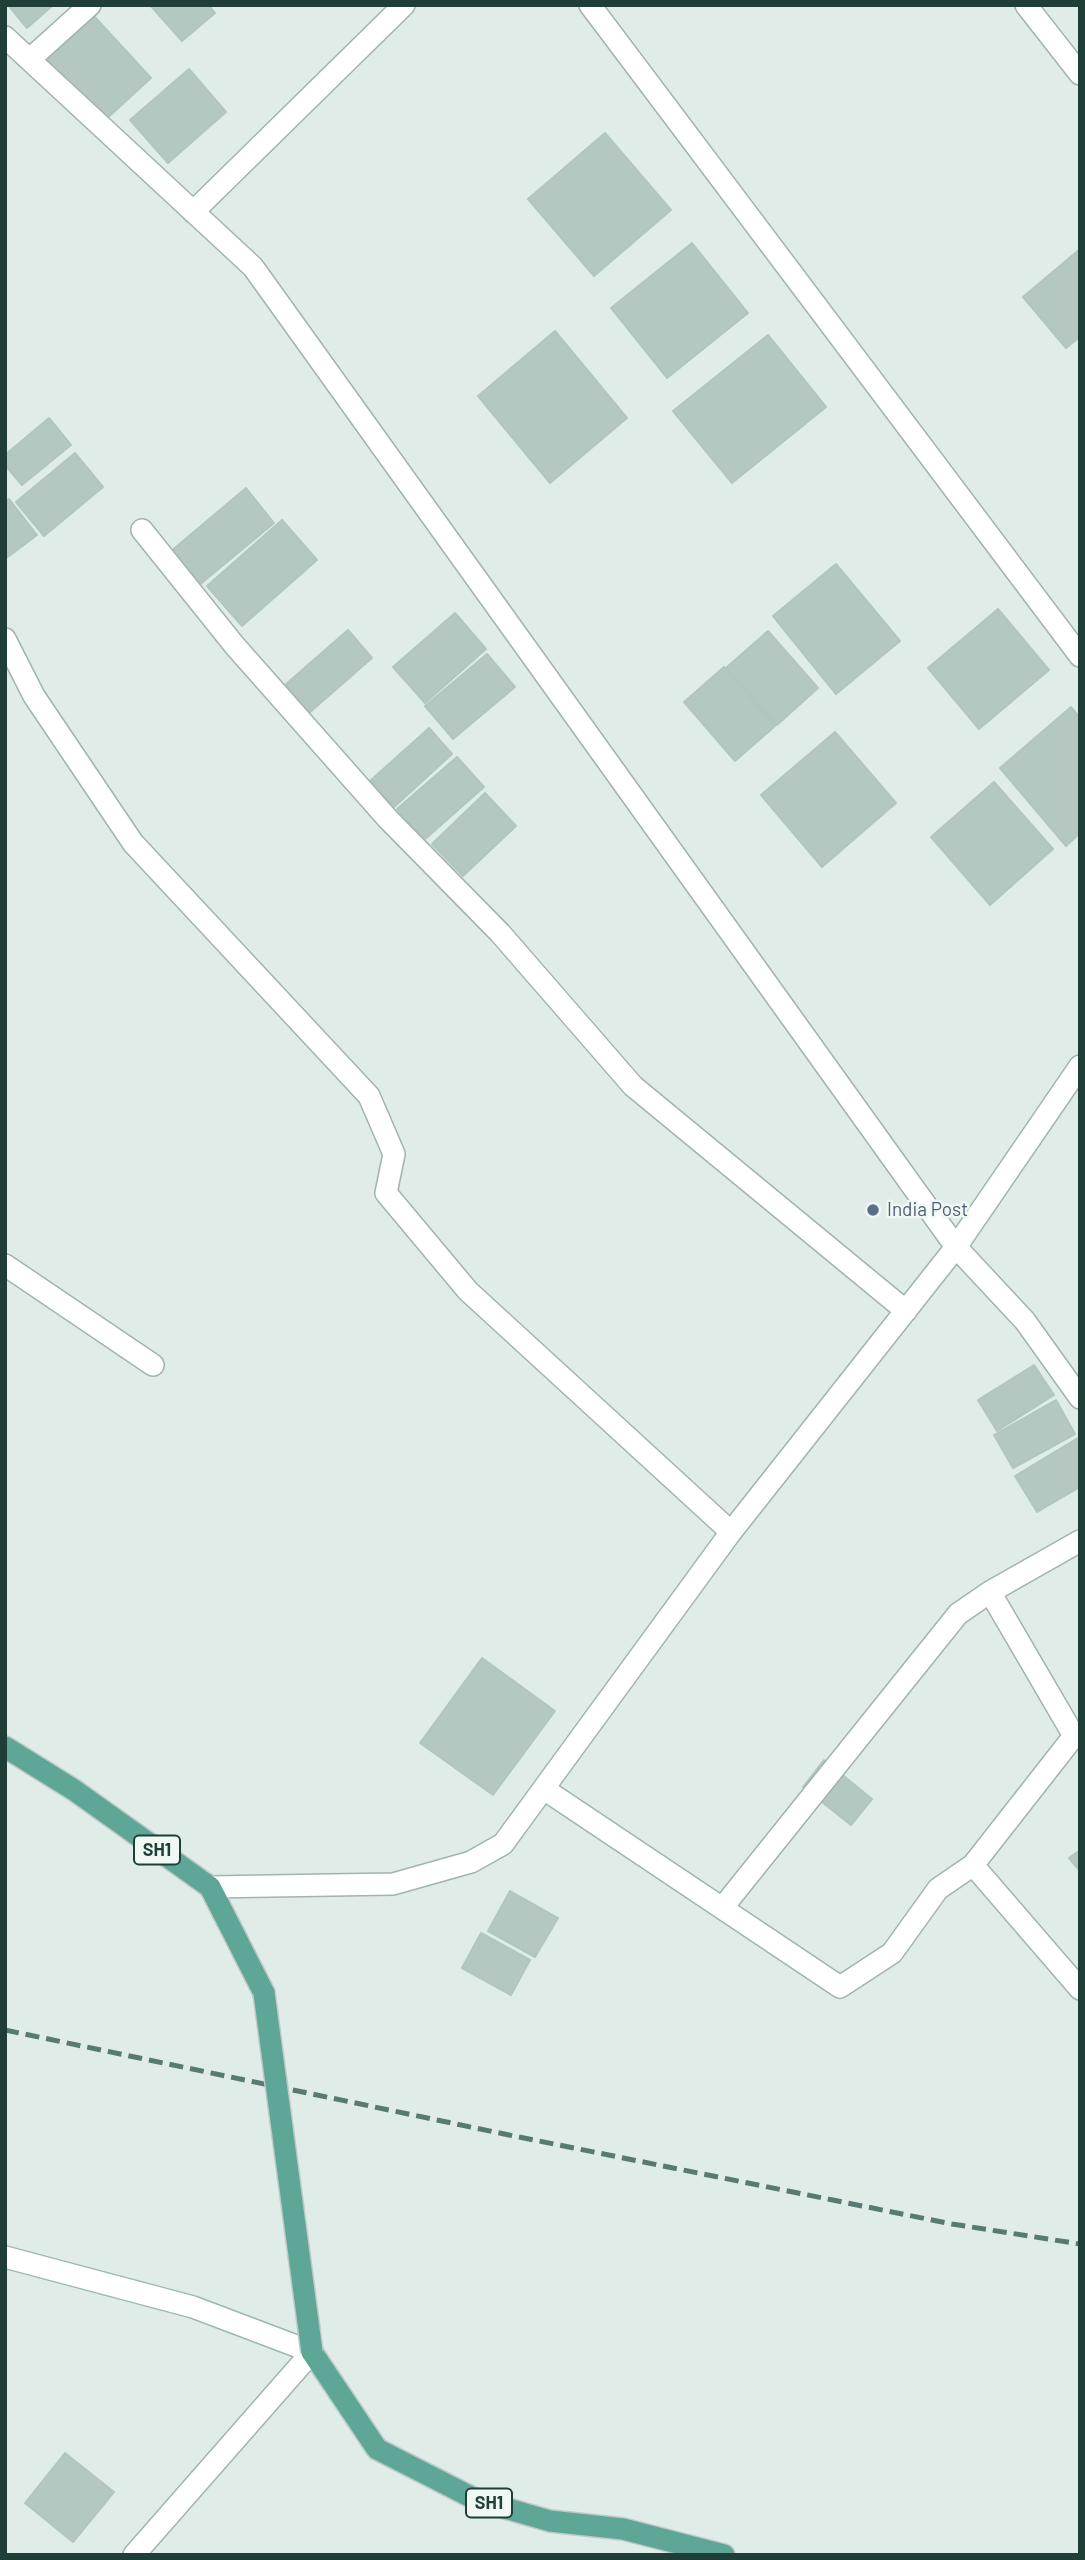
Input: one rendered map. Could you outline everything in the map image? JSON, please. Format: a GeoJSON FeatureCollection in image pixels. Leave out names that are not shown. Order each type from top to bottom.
{"type":"FeatureCollection","features":[{"type":"Feature","properties":{"kind":"main road","name":"SH1"},"geometry":{"type":"LineString","coordinates":[[5,1747],[74,1790],[210,1887],[264,1993],[312,2352],[377,2449],[477,2500],[550,2521],[623,2529],[724,2555]]}},
{"type":"Feature","properties":{"kind":"street"},"geometry":{"type":"LineString","coordinates":[[30,59],[90,5]]}},
{"type":"Feature","properties":{"kind":"street"},"geometry":{"type":"LineString","coordinates":[[193,212],[404,5]]}},
{"type":"Feature","properties":{"kind":"street"},"geometry":{"type":"LineString","coordinates":[[590,5],[1080,656]]}},
{"type":"Feature","properties":{"kind":"street"},"geometry":{"type":"LineString","coordinates":[[1026,5],[1080,74]]}},
{"type":"Feature","properties":{"kind":"street"},"geometry":{"type":"LineString","coordinates":[[5,37],[253,267],[956,1247],[1025,1321],[1080,1398]]}},
{"type":"Feature","properties":{"kind":"street"},"geometry":{"type":"LineString","coordinates":[[142,530],[235,646],[387,819],[500,933],[633,1086],[905,1311]]}},
{"type":"Feature","properties":{"kind":"street"},"geometry":{"type":"LineString","coordinates":[[5,639],[34,696],[133,843],[369,1096],[394,1154],[386,1193],[468,1291],[731,1532]]}},
{"type":"Feature","properties":{"kind":"street"},"geometry":{"type":"LineString","coordinates":[[210,1887],[393,1884],[471,1862],[503,1844],[731,1532],[956,1247],[1080,1066]]}},
{"type":"Feature","properties":{"kind":"street"},"geometry":{"type":"LineString","coordinates":[[5,1265],[153,1365]]}},
{"type":"Feature","properties":{"kind":"street"},"geometry":{"type":"LineString","coordinates":[[723,1907],[958,1614],[990,1592],[1080,1541]]}},
{"type":"Feature","properties":{"kind":"street"},"geometry":{"type":"LineString","coordinates":[[544,1789],[840,1987],[892,1953],[938,1889],[973,1865],[1077,1737],[990,1592]]}},
{"type":"Feature","properties":{"kind":"street"},"geometry":{"type":"LineString","coordinates":[[973,1865],[1080,1989]]}},
{"type":"Feature","properties":{"kind":"street"},"geometry":{"type":"LineString","coordinates":[[5,2257],[193,2307],[312,2352],[134,2555]]}},
{"type":"Feature","properties":{"kind":"building"},"geometry":{"type":"Polygon","coordinates":[[[8,5],[53,5],[27,28],[8,5]]]}},
{"type":"Feature","properties":{"kind":"building"},"geometry":{"type":"Polygon","coordinates":[[[150,5],[208,5],[215,13],[182,41],[150,5]]]}},
{"type":"Feature","properties":{"kind":"building"},"geometry":{"type":"Polygon","coordinates":[[[93,15],[151,78],[103,122],[45,58],[93,15]]]}},
{"type":"Feature","properties":{"kind":"building"},"geometry":{"type":"Polygon","coordinates":[[[189,69],[226,112],[168,163],[130,120],[189,69]]]}},
{"type":"Feature","properties":{"kind":"building"},"geometry":{"type":"Polygon","coordinates":[[[605,133],[671,210],[594,276],[528,199],[605,133]]]}},
{"type":"Feature","properties":{"kind":"building"},"geometry":{"type":"Polygon","coordinates":[[[692,243],[748,313],[667,378],[611,308],[692,243]]]}},
{"type":"Feature","properties":{"kind":"building"},"geometry":{"type":"Polygon","coordinates":[[[1080,249],[1080,337],[1066,348],[1023,297],[1080,249]]]}},
{"type":"Feature","properties":{"kind":"building"},"geometry":{"type":"Polygon","coordinates":[[[555,331],[627,418],[550,483],[478,396],[555,331]]]}},
{"type":"Feature","properties":{"kind":"building"},"geometry":{"type":"Polygon","coordinates":[[[768,335],[826,407],[732,483],[673,411],[768,335]]]}},
{"type":"Feature","properties":{"kind":"building"},"geometry":{"type":"Polygon","coordinates":[[[49,418],[71,445],[22,485],[5,465],[5,455],[49,418]]]}},
{"type":"Feature","properties":{"kind":"building"},"geometry":{"type":"Polygon","coordinates":[[[75,453],[103,487],[44,536],[16,502],[75,453]]]}},
{"type":"Feature","properties":{"kind":"building"},"geometry":{"type":"Polygon","coordinates":[[[246,488],[274,523],[198,586],[170,552],[246,488]]]}},
{"type":"Feature","properties":{"kind":"building"},"geometry":{"type":"Polygon","coordinates":[[[9,499],[37,535],[5,559],[5,502],[9,499]]]}},
{"type":"Feature","properties":{"kind":"building"},"geometry":{"type":"Polygon","coordinates":[[[282,520],[317,560],[242,626],[207,586],[282,520]]]}},
{"type":"Feature","properties":{"kind":"building"},"geometry":{"type":"Polygon","coordinates":[[[836,564],[900,641],[836,694],[773,616],[836,564]]]}},
{"type":"Feature","properties":{"kind":"building"},"geometry":{"type":"Polygon","coordinates":[[[998,609],[1049,670],[979,729],[928,668],[998,609]]]}},
{"type":"Feature","properties":{"kind":"building"},"geometry":{"type":"Polygon","coordinates":[[[455,613],[486,649],[425,703],[393,667],[455,613]]]}},
{"type":"Feature","properties":{"kind":"building"},"geometry":{"type":"Polygon","coordinates":[[[348,630],[372,658],[309,713],[285,685],[348,630]]]}},
{"type":"Feature","properties":{"kind":"building"},"geometry":{"type":"Polygon","coordinates":[[[768,631],[818,688],[777,725],[726,668],[768,631]]]}},
{"type":"Feature","properties":{"kind":"building"},"geometry":{"type":"Polygon","coordinates":[[[487,654],[515,687],[453,739],[425,706],[487,654]]]}},
{"type":"Feature","properties":{"kind":"building"},"geometry":{"type":"Polygon","coordinates":[[[724,667],[775,726],[735,761],[684,702],[724,667]]]}},
{"type":"Feature","properties":{"kind":"building"},"geometry":{"type":"Polygon","coordinates":[[[1071,707],[1080,718],[1080,833],[1066,846],[1000,768],[1071,707]]]}},
{"type":"Feature","properties":{"kind":"building"},"geometry":{"type":"Polygon","coordinates":[[[429,728],[452,754],[394,807],[370,781],[429,728]]]}},
{"type":"Feature","properties":{"kind":"building"},"geometry":{"type":"Polygon","coordinates":[[[835,732],[896,803],[822,867],[761,795],[835,732]]]}},
{"type":"Feature","properties":{"kind":"building"},"geometry":{"type":"Polygon","coordinates":[[[457,757],[484,787],[424,840],[397,809],[457,757]]]}},
{"type":"Feature","properties":{"kind":"building"},"geometry":{"type":"Polygon","coordinates":[[[994,782],[1053,849],[990,905],[931,837],[994,782]]]}},
{"type":"Feature","properties":{"kind":"building"},"geometry":{"type":"Polygon","coordinates":[[[485,793],[516,826],[463,876],[432,844],[485,793]]]}},
{"type":"Feature","properties":{"kind":"building"},"geometry":{"type":"Polygon","coordinates":[[[1034,1365],[1054,1395],[997,1431],[978,1400],[1034,1365]]]}},
{"type":"Feature","properties":{"kind":"building"},"geometry":{"type":"Polygon","coordinates":[[[1056,1400],[1075,1434],[1013,1468],[994,1435],[1056,1400]]]}},
{"type":"Feature","properties":{"kind":"building"},"geometry":{"type":"Polygon","coordinates":[[[1078,1438],[1080,1487],[1037,1512],[1015,1476],[1078,1438]]]}},
{"type":"Feature","properties":{"kind":"building"},"geometry":{"type":"Polygon","coordinates":[[[482,1658],[555,1711],[493,1795],[420,1743],[482,1658]]]}},
{"type":"Feature","properties":{"kind":"building"},"geometry":{"type":"Polygon","coordinates":[[[824,1760],[872,1799],[851,1825],[803,1787],[824,1760]]]}},
{"type":"Feature","properties":{"kind":"building"},"geometry":{"type":"Polygon","coordinates":[[[1080,1850],[1080,1871],[1069,1858],[1080,1850]]]}},
{"type":"Feature","properties":{"kind":"building"},"geometry":{"type":"Polygon","coordinates":[[[510,1891],[558,1918],[535,1957],[488,1931],[510,1891]]]}},
{"type":"Feature","properties":{"kind":"building"},"geometry":{"type":"Polygon","coordinates":[[[481,1933],[530,1960],[511,1995],[462,1968],[481,1933]]]}},
{"type":"Feature","properties":{"kind":"building"},"geometry":{"type":"Polygon","coordinates":[[[65,2453],[114,2492],[73,2542],[25,2503],[65,2453]]]}},
{"type":"Feature","properties":{"kind":"railway"},"geometry":{"type":"LineString","coordinates":[[5,2030],[952,2224],[1080,2244]]}},
{"type":"Feature","properties":{"kind":"place","name":"India Post"},"geometry":{"type":"Point","coordinates":[873,1210]}}]}
